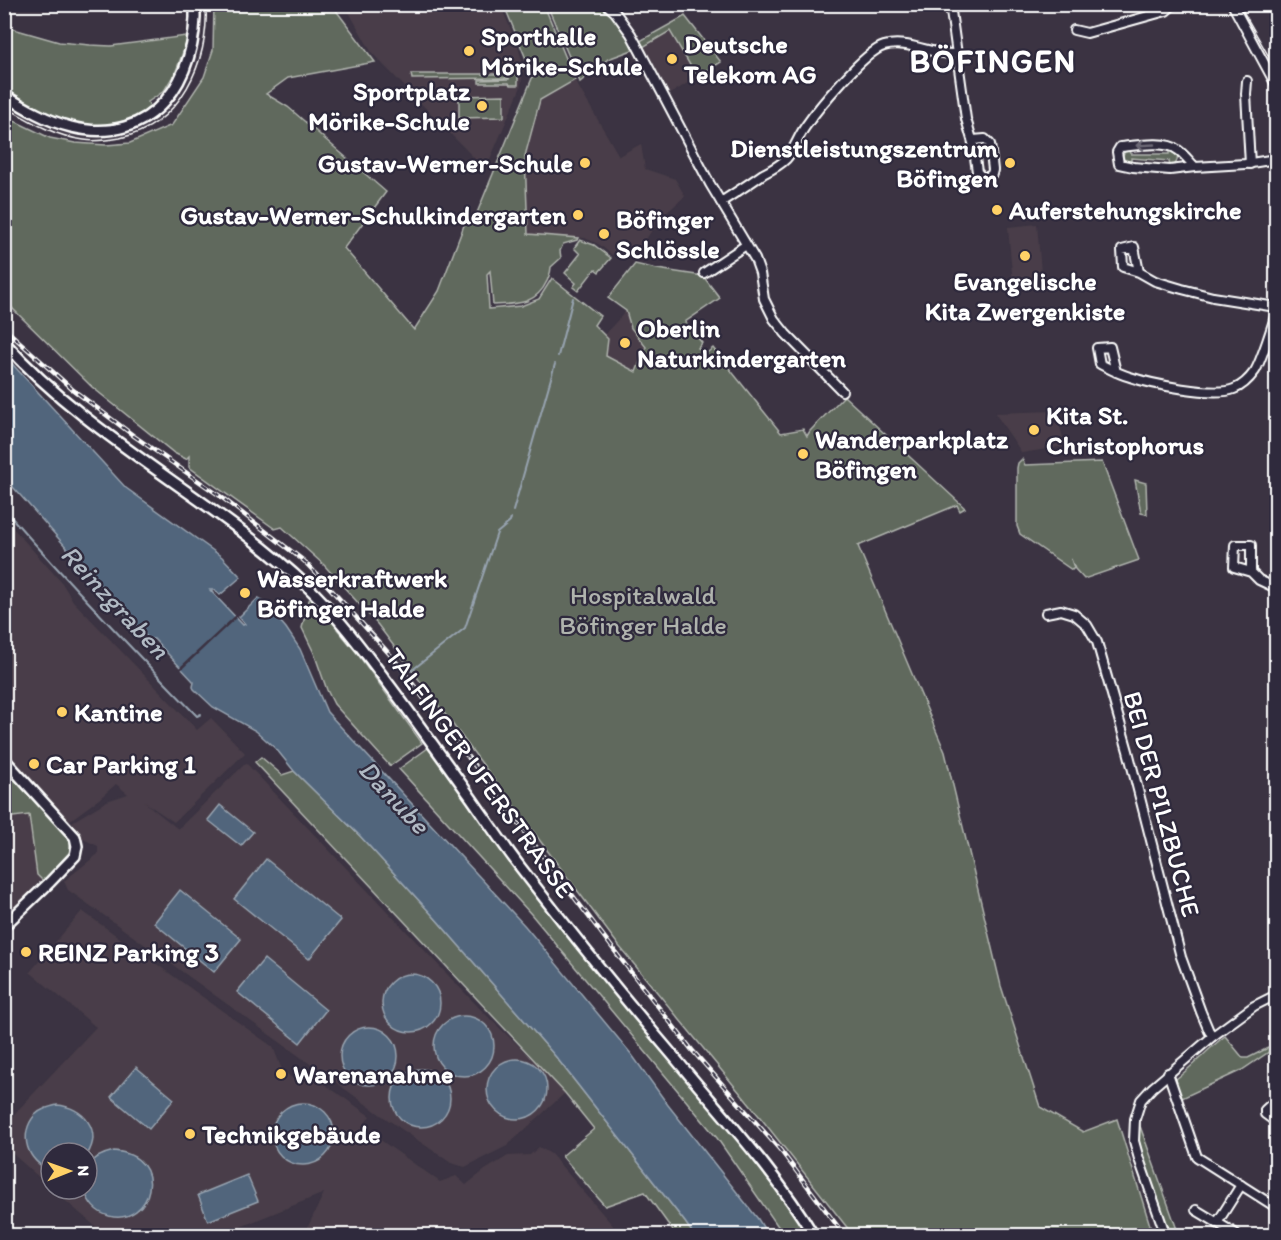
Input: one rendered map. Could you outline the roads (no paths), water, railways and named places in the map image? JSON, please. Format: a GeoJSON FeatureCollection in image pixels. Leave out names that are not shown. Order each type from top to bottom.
{"type":"FeatureCollection","features":[{"type":"Feature","properties":{"kind":"street"},"geometry":{"type":"LineString","coordinates":[[4,95],[26,108],[70,127],[105,130],[121,128],[137,122],[152,114],[179,82],[192,47],[195,31],[195,4]]}},
{"type":"Feature","properties":{"kind":"street"},"geometry":{"type":"LineString","coordinates":[[606,4],[631,34],[710,184],[759,268],[764,298],[774,320],[842,391]]}},
{"type":"Feature","properties":{"kind":"street"},"geometry":{"type":"LineString","coordinates":[[950,4],[965,117],[973,140],[977,173],[982,177],[989,177],[993,170],[990,144],[985,139],[973,140]]}},
{"type":"Feature","properties":{"kind":"street"},"geometry":{"type":"LineString","coordinates":[[1074,30],[1087,33],[1166,11],[1174,4]]}},
{"type":"Feature","properties":{"kind":"street"},"geometry":{"type":"LineString","coordinates":[[1232,4],[1276,85]]}},
{"type":"Feature","properties":{"kind":"street"},"geometry":{"type":"LineString","coordinates":[[721,202],[781,163],[822,105],[876,50],[889,45],[900,45],[941,54],[957,54]]}},
{"type":"Feature","properties":{"kind":"street"},"geometry":{"type":"LineString","coordinates":[[1247,81],[1250,164]]}},
{"type":"Feature","properties":{"kind":"street"},"geometry":{"type":"LineString","coordinates":[[1195,167],[1176,148],[1151,144],[1120,147],[1117,152],[1119,164],[1170,170],[1250,164],[1276,159]]}},
{"type":"Feature","properties":{"kind":"street"},"geometry":{"type":"LineString","coordinates":[[1177,169],[1181,162],[1181,153]]}},
{"type":"Feature","properties":{"kind":"street"},"geometry":{"type":"LineString","coordinates":[[704,273],[746,245]]}},
{"type":"Feature","properties":{"kind":"street"},"geometry":{"type":"LineString","coordinates":[[1116,372],[1144,381],[1195,390],[1222,392],[1235,389],[1256,370],[1276,315],[1276,309],[1182,289],[1155,281],[1139,272]]}},
{"type":"Feature","properties":{"kind":"street","name":"TALFINGER UFERSTRASSE"},"geometry":{"type":"LineString","coordinates":[[4,342],[37,377],[65,401],[228,519],[278,560],[325,605],[391,687],[519,866],[675,1059],[743,1137],[803,1217],[814,1236]]}},
{"type":"Feature","properties":{"kind":"street"},"geometry":{"type":"LineString","coordinates":[[1251,572],[1259,580],[1276,588]]}},
{"type":"Feature","properties":{"kind":"street","name":"BEI DER PILZBUCHE"},"geometry":{"type":"LineString","coordinates":[[1046,613],[1061,610],[1074,614],[1087,625],[1096,642],[1129,756],[1180,954],[1205,1021],[1213,1036]]}},
{"type":"Feature","properties":{"kind":"street"},"geometry":{"type":"LineString","coordinates":[[4,759],[75,837],[77,846],[75,856],[4,926]]}},
{"type":"Feature","properties":{"kind":"street"},"geometry":{"type":"LineString","coordinates":[[1166,1236],[1134,1141],[1135,1119],[1141,1100],[1168,1073],[1213,1036],[1254,1006],[1276,995]]}},
{"type":"Feature","properties":{"kind":"street"},"geometry":{"type":"LineString","coordinates":[[1168,1073],[1197,1157],[1276,1207]]}},
{"type":"Feature","properties":{"kind":"street"},"geometry":{"type":"LineString","coordinates":[[1276,1100],[1265,1110],[1264,1114],[1276,1122]]}},
{"type":"Feature","properties":{"kind":"street"},"geometry":{"type":"LineString","coordinates":[[1217,1223],[1241,1185]]}},
{"type":"Feature","properties":{"kind":"street"},"geometry":{"type":"LineString","coordinates":[[1196,1210],[1236,1234]]}},
{"type":"Feature","properties":{"kind":"water","name":"Danube"},"geometry":{"type":"Polygon","coordinates":[[[4,355],[126,488],[222,557],[241,577],[220,595],[215,590],[210,590],[243,625],[245,624],[239,617],[259,597],[286,628],[300,649],[327,712],[525,926],[632,1055],[768,1235],[694,1235],[556,1057],[435,918],[360,836],[294,771],[277,750],[256,731],[213,707],[194,689],[194,682],[154,639],[149,639],[129,618],[5,478],[4,355]]]}},
{"type":"Feature","properties":{"kind":"water"},"geometry":{"type":"Polygon","coordinates":[[[220,805],[253,832],[241,846],[208,820],[220,805]]]}},
{"type":"Feature","properties":{"kind":"water"},"geometry":{"type":"Polygon","coordinates":[[[266,859],[341,920],[309,959],[234,899],[266,859]]]}},
{"type":"Feature","properties":{"kind":"water"},"geometry":{"type":"Polygon","coordinates":[[[180,890],[241,939],[214,972],[154,923],[180,890]]]}},
{"type":"Feature","properties":{"kind":"water"},"geometry":{"type":"Polygon","coordinates":[[[264,959],[326,1010],[300,1043],[237,992],[264,959]]]}},
{"type":"Feature","properties":{"kind":"water"},"geometry":{"type":"Polygon","coordinates":[[[405,974],[417,974],[432,982],[440,997],[440,1009],[432,1024],[417,1032],[405,1032],[390,1024],[382,1009],[382,997],[390,982],[405,974]]]}},
{"type":"Feature","properties":{"kind":"water"},"geometry":{"type":"Polygon","coordinates":[[[464,1016],[481,1021],[489,1029],[494,1046],[489,1063],[481,1071],[464,1076],[447,1071],[439,1063],[434,1046],[439,1029],[447,1021],[464,1016]]]}},
{"type":"Feature","properties":{"kind":"water"},"geometry":{"type":"Polygon","coordinates":[[[363,1027],[375,1027],[390,1035],[398,1050],[398,1062],[390,1077],[375,1085],[363,1085],[348,1077],[340,1062],[340,1050],[348,1035],[363,1027]]]}},
{"type":"Feature","properties":{"kind":"water"},"geometry":{"type":"Polygon","coordinates":[[[511,1059],[523,1059],[534,1064],[542,1072],[547,1089],[545,1101],[534,1114],[523,1119],[511,1119],[500,1114],[492,1106],[487,1095],[487,1083],[492,1072],[500,1064],[511,1059]]]}},
{"type":"Feature","properties":{"kind":"water"},"geometry":{"type":"Polygon","coordinates":[[[136,1067],[174,1099],[149,1129],[111,1097],[136,1067]]]}},
{"type":"Feature","properties":{"kind":"water"},"geometry":{"type":"Polygon","coordinates":[[[415,1069],[427,1069],[437,1073],[446,1082],[450,1104],[442,1119],[427,1127],[415,1127],[405,1123],[396,1114],[392,1104],[392,1092],[396,1082],[405,1073],[415,1069]]]}},
{"type":"Feature","properties":{"kind":"water"},"geometry":{"type":"Polygon","coordinates":[[[303,1103],[320,1108],[325,1112],[329,1117],[334,1134],[329,1151],[325,1156],[320,1160],[303,1165],[286,1160],[281,1156],[277,1151],[272,1134],[277,1117],[281,1112],[286,1108],[303,1103]]]}},
{"type":"Feature","properties":{"kind":"water"},"geometry":{"type":"Polygon","coordinates":[[[57,1105],[75,1110],[88,1121],[92,1141],[39,1141],[39,1163],[31,1155],[26,1139],[30,1123],[35,1115],[57,1105]]]}},
{"type":"Feature","properties":{"kind":"water"},"geometry":{"type":"Polygon","coordinates":[[[114,1151],[132,1156],[143,1165],[149,1177],[149,1190],[145,1202],[136,1211],[124,1217],[109,1216],[100,1212],[89,1201],[99,1201],[99,1156],[114,1151]]]}},
{"type":"Feature","properties":{"kind":"water"},"geometry":{"type":"Polygon","coordinates":[[[247,1175],[258,1201],[208,1221],[198,1195],[247,1175]]]}},
{"type":"Feature","properties":{"kind":"waterway"},"geometry":{"type":"LineString","coordinates":[[558,356],[573,298]]}},
{"type":"Feature","properties":{"kind":"waterway"},"geometry":{"type":"LineString","coordinates":[[513,511],[555,364]]}},
{"type":"Feature","properties":{"kind":"waterway","name":"Reinzgraben"},"geometry":{"type":"LineString","coordinates":[[4,509],[75,588],[197,716],[201,714]]}},
{"type":"Feature","properties":{"kind":"waterway"},"geometry":{"type":"LineString","coordinates":[[411,671],[465,628],[497,533],[510,522],[511,518]]}},
{"type":"Feature","properties":{"kind":"tram line"},"geometry":{"type":"LineString","coordinates":[[4,106],[52,131],[73,138],[98,141],[116,139],[141,131],[160,120],[187,88],[202,48],[206,26],[206,4]]}},
{"type":"Feature","properties":{"kind":"tram line"},"geometry":{"type":"LineString","coordinates":[[1239,4],[1276,69]]}},
{"type":"Feature","properties":{"kind":"railway"},"geometry":{"type":"LineString","coordinates":[[4,328],[72,389],[220,496],[304,561],[327,585],[394,659],[620,958],[692,1050],[781,1151],[845,1236]]}},
{"type":"Feature","properties":{"kind":"place","name":"Sporthalle Mörike-Schule"},"geometry":{"type":"Point","coordinates":[469,51]}},
{"type":"Feature","properties":{"kind":"place","name":"Deutsche Telekom AG"},"geometry":{"type":"Point","coordinates":[672,59]}},
{"type":"Feature","properties":{"kind":"place","name":"Sportplatz Mörike-Schule"},"geometry":{"type":"Point","coordinates":[482,106]}},
{"type":"Feature","properties":{"kind":"place","name":"Gustav-Werner-Schule"},"geometry":{"type":"Point","coordinates":[585,163]}},
{"type":"Feature","properties":{"kind":"place","name":"Dienstleistungszentrum Böfingen"},"geometry":{"type":"Point","coordinates":[1010,163]}},
{"type":"Feature","properties":{"kind":"place","name":"Auferstehungskirche"},"geometry":{"type":"Point","coordinates":[997,210]}},
{"type":"Feature","properties":{"kind":"place","name":"Gustav-Werner-Schulkindergarten"},"geometry":{"type":"Point","coordinates":[578,215]}},
{"type":"Feature","properties":{"kind":"place","name":"Böfinger Schlössle"},"geometry":{"type":"Point","coordinates":[604,234]}},
{"type":"Feature","properties":{"kind":"place","name":"Evangelische Kita Zwergenkiste"},"geometry":{"type":"Point","coordinates":[1025,256]}},
{"type":"Feature","properties":{"kind":"place","name":"Oberlin Naturkindergarten"},"geometry":{"type":"Point","coordinates":[625,343]}},
{"type":"Feature","properties":{"kind":"place","name":"Kita St. Christophorus"},"geometry":{"type":"Point","coordinates":[1034,430]}},
{"type":"Feature","properties":{"kind":"place","name":"Wanderparkplatz Böfingen"},"geometry":{"type":"Point","coordinates":[803,454]}},
{"type":"Feature","properties":{"kind":"place","name":"Wasserkraftwerk Böfinger Halde"},"geometry":{"type":"Point","coordinates":[245,593]}},
{"type":"Feature","properties":{"kind":"place","name":"Kantine"},"geometry":{"type":"Point","coordinates":[62,712]}},
{"type":"Feature","properties":{"kind":"place","name":"Car Parking 1"},"geometry":{"type":"Point","coordinates":[34,764]}},
{"type":"Feature","properties":{"kind":"place","name":"REINZ Parking 3"},"geometry":{"type":"Point","coordinates":[26,952]}},
{"type":"Feature","properties":{"kind":"place","name":"Warenanahme"},"geometry":{"type":"Point","coordinates":[281,1074]}},
{"type":"Feature","properties":{"kind":"place","name":"Technikgebäude"},"geometry":{"type":"Point","coordinates":[190,1134]}},
{"type":"Feature","properties":{"kind":"district","name":"BÖFINGEN"},"geometry":{"type":"Point","coordinates":[993,61]}},
{"type":"Feature","properties":{"kind":"park label","name":"Hospitalwald Böfinger Halde"},"geometry":{"type":"Point","coordinates":[643,610]}}]}
